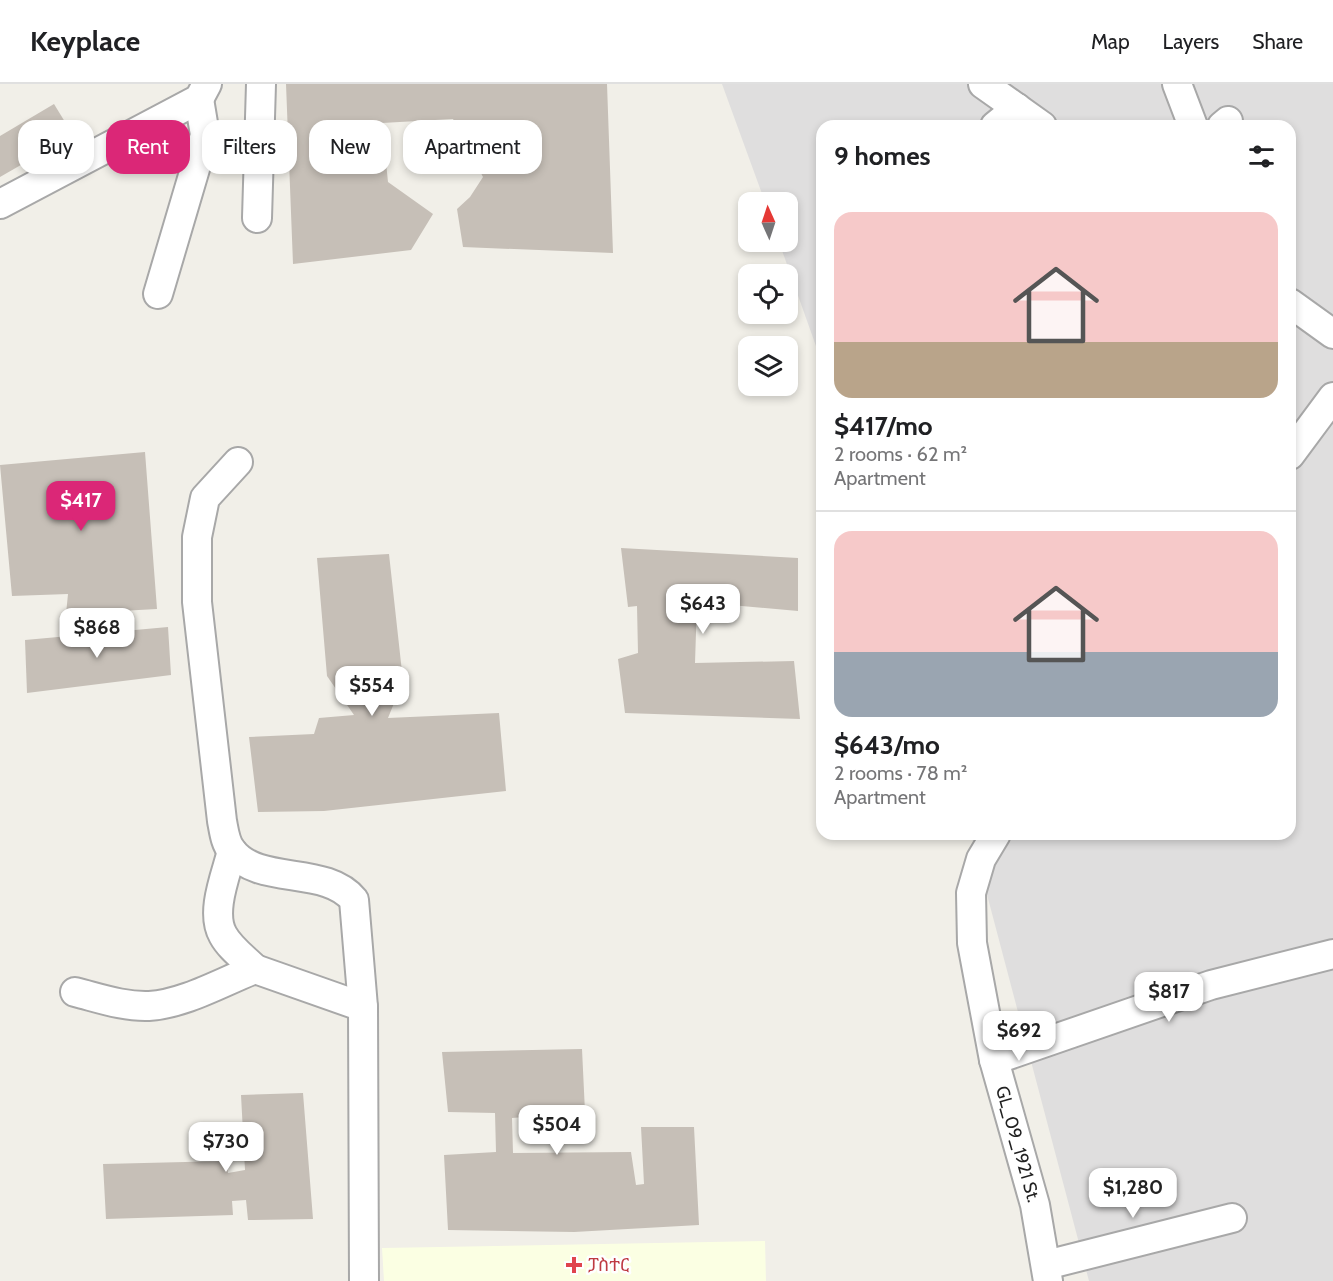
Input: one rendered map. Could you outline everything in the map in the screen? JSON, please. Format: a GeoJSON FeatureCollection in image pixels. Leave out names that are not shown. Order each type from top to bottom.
{"type":"FeatureCollection","features":[{"type":"Feature","properties":{"kind":"street"},"geometry":{"type":"LineString","coordinates":[[256,218],[261,84]]}},
{"type":"Feature","properties":{"kind":"street"},"geometry":{"type":"LineString","coordinates":[[983,84],[1034,120]]}},
{"type":"Feature","properties":{"kind":"street"},"geometry":{"type":"LineString","coordinates":[[1177,84],[1191,120]]}},
{"type":"Feature","properties":{"kind":"street"},"geometry":{"type":"LineString","coordinates":[[0,204],[203,92],[205,135],[158,294]]}},
{"type":"Feature","properties":{"kind":"street"},"geometry":{"type":"LineString","coordinates":[[1002,120],[1017,108]]}},
{"type":"Feature","properties":{"kind":"street"},"geometry":{"type":"LineString","coordinates":[[1296,307],[1333,334]]}},
{"type":"Feature","properties":{"kind":"street"},"geometry":{"type":"LineString","coordinates":[[1296,446],[1333,397]]}},
{"type":"Feature","properties":{"kind":"street"},"geometry":{"type":"LineString","coordinates":[[238,462],[205,498],[197,537],[197,602],[222,821],[225,839],[232,851],[244,862],[255,867],[336,885],[347,891],[354,900],[357,912],[363,1007],[364,1281]]}},
{"type":"Feature","properties":{"kind":"street","name":"GL_09_1921 St."},"geometry":{"type":"LineString","coordinates":[[992,840],[981,859],[971,893],[972,943],[994,1060],[1035,1205],[1047,1273]]}},
{"type":"Feature","properties":{"kind":"street"},"geometry":{"type":"LineString","coordinates":[[232,851],[219,903],[218,919],[221,933],[230,946],[255,969],[363,1007]]}},
{"type":"Feature","properties":{"kind":"street"},"geometry":{"type":"LineString","coordinates":[[994,1060],[1201,988],[1333,954]]}},
{"type":"Feature","properties":{"kind":"street"},"geometry":{"type":"LineString","coordinates":[[75,992],[126,1005],[150,1006],[172,1001],[255,969]]}},
{"type":"Feature","properties":{"kind":"street"},"geometry":{"type":"LineString","coordinates":[[1047,1273],[1232,1218]]}},
{"type":"Feature","properties":{"kind":"shaded area"},"geometry":{"type":"Polygon","coordinates":[[[722,84],[1333,84],[1333,1281],[1089,1281],[973,840],[1296,840],[1296,120],[816,120],[816,346],[798,295],[798,264],[787,264],[783,252],[798,252],[798,192],[761,192],[722,84]]]}},
{"type":"Feature","properties":{"kind":"shaded area","name":"ፓስተር"},"geometry":{"type":"Polygon","coordinates":[[[765,1241],[766,1281],[384,1281],[382,1248],[765,1241]]]}},
{"type":"Feature","properties":{"kind":"building"},"geometry":{"type":"Polygon","coordinates":[[[286,84],[607,84],[613,253],[463,247],[457,209],[470,197],[483,177],[481,174],[542,174],[542,120],[453,119],[403,120],[391,122],[391,120],[309,120],[309,174],[387,174],[388,182],[433,214],[411,250],[293,264],[290,174],[297,174],[297,120],[287,120],[286,84]]]}},
{"type":"Feature","properties":{"kind":"building"},"geometry":{"type":"Polygon","coordinates":[[[54,104],[64,120],[27,120],[54,104]]]}},
{"type":"Feature","properties":{"kind":"building"},"geometry":{"type":"Polygon","coordinates":[[[18,125],[18,167],[0,177],[0,136],[18,125]]]}},
{"type":"Feature","properties":{"kind":"building"},"geometry":{"type":"Polygon","coordinates":[[[145,452],[157,609],[66,614],[68,594],[12,596],[0,465],[145,452]]]}},
{"type":"Feature","properties":{"kind":"building"},"geometry":{"type":"Polygon","coordinates":[[[621,548],[798,558],[798,611],[697,602],[695,663],[794,661],[800,719],[625,713],[618,659],[638,653],[637,606],[628,607],[621,548]]]}},
{"type":"Feature","properties":{"kind":"building"},"geometry":{"type":"Polygon","coordinates":[[[389,554],[403,681],[388,718],[499,713],[506,791],[324,811],[258,812],[249,737],[314,734],[319,718],[354,715],[327,676],[317,558],[389,554]]]}},
{"type":"Feature","properties":{"kind":"building"},"geometry":{"type":"Polygon","coordinates":[[[168,627],[171,675],[27,693],[25,640],[168,627]]]}},
{"type":"Feature","properties":{"kind":"building"},"geometry":{"type":"Polygon","coordinates":[[[582,1049],[585,1112],[512,1118],[513,1153],[631,1152],[636,1185],[644,1184],[641,1127],[694,1127],[699,1225],[574,1232],[448,1230],[444,1155],[496,1152],[495,1113],[448,1112],[442,1052],[582,1049]]]}},
{"type":"Feature","properties":{"kind":"building"},"geometry":{"type":"Polygon","coordinates":[[[303,1093],[313,1219],[248,1220],[246,1200],[232,1201],[233,1215],[106,1219],[103,1164],[226,1161],[228,1173],[245,1170],[241,1095],[303,1093]]]}},
{"type":"Feature","properties":{"kind":"place","name":"ፓስተር"},"geometry":{"type":"Point","coordinates":[574,1265]}}]}
